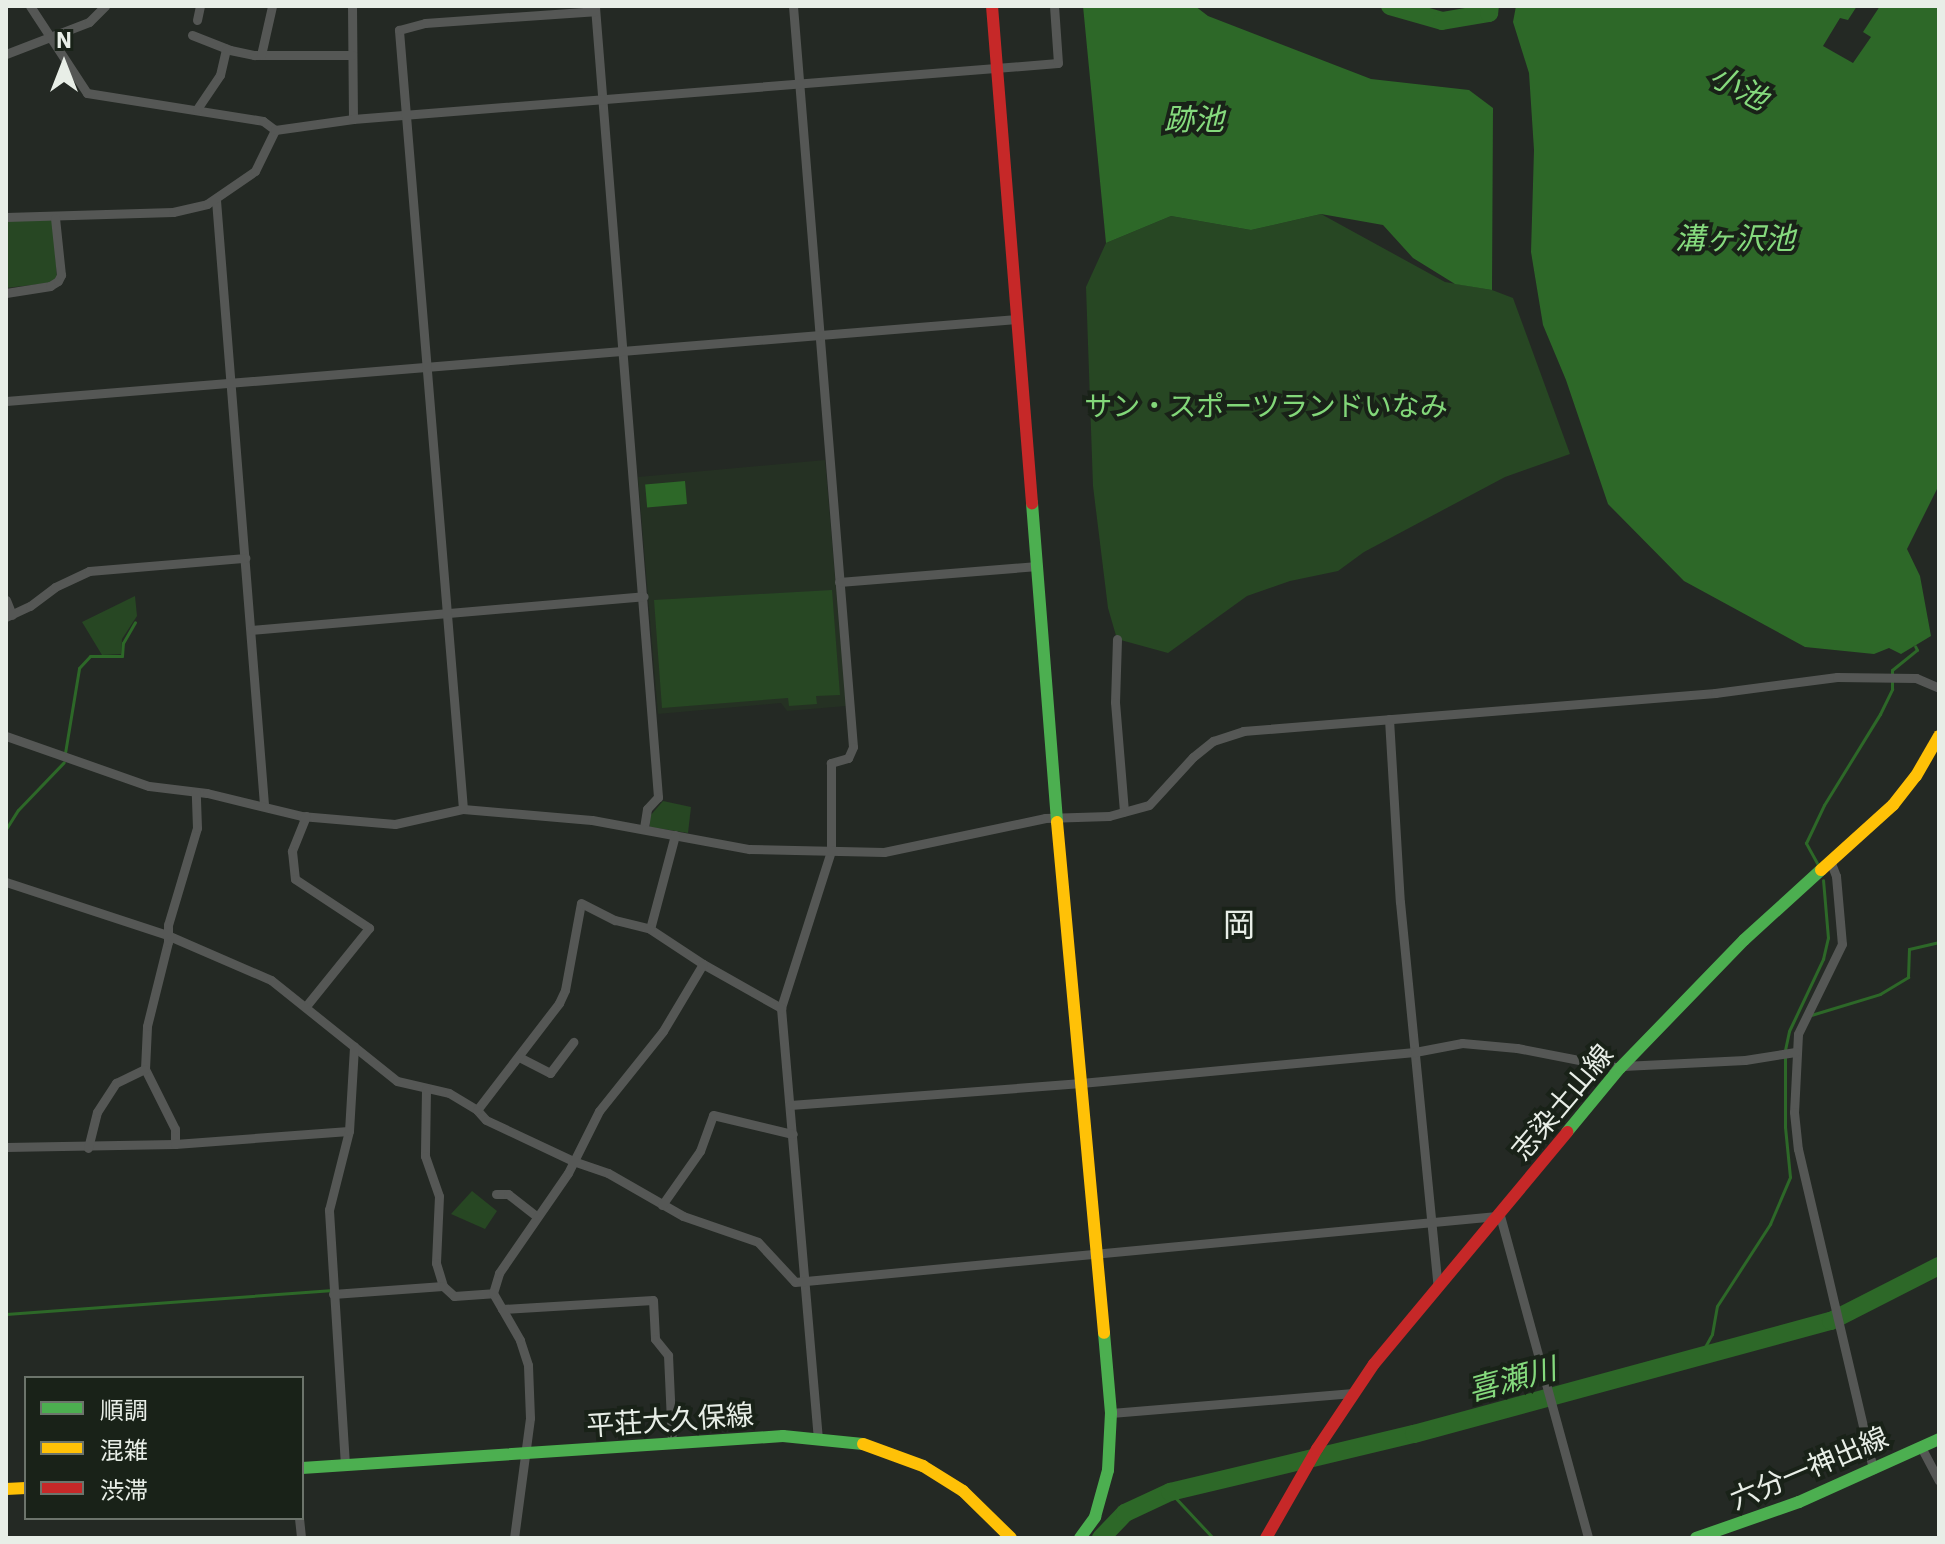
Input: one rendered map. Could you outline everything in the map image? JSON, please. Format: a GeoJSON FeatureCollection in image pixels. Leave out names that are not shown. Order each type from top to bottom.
{"type":"FeatureCollection","features":[{"type":"Feature","properties":{"kind":"main road"},"geometry":{"type":"LineString","coordinates":[[992,6],[1057,818],[1111,1413],[1108,1470],[1095,1517],[1080,1538]]}},
{"type":"Feature","properties":{"kind":"main road","name":"志染土山線"},"geometry":{"type":"LineString","coordinates":[[1266,1538],[1304,1470],[1353,1393],[1621,1067],[1744,940],[1893,805],[1916,776],[1939,736]]}},
{"type":"Feature","properties":{"kind":"main road","name":"平荘大久保線"},"geometry":{"type":"LineString","coordinates":[[304,1468],[672,1443],[818,1437],[878,1447],[923,1466],[963,1491],[1011,1538]]}},
{"type":"Feature","properties":{"kind":"main road","name":"六分一神出線"},"geometry":{"type":"LineString","coordinates":[[1696,1538],[1786,1507],[1939,1439]]}},
{"type":"Feature","properties":{"kind":"street"},"geometry":{"type":"LineString","coordinates":[[30,6],[87,93],[263,121],[275,130],[353,119],[602,102],[1058,63],[1054,6]]}},
{"type":"Feature","properties":{"kind":"street"},"geometry":{"type":"LineString","coordinates":[[6,54],[89,22],[105,6]]}},
{"type":"Feature","properties":{"kind":"street"},"geometry":{"type":"LineString","coordinates":[[197,20],[200,6]]}},
{"type":"Feature","properties":{"kind":"street"},"geometry":{"type":"LineString","coordinates":[[261,55],[272,6]]}},
{"type":"Feature","properties":{"kind":"street"},"geometry":{"type":"LineString","coordinates":[[352,6],[353,119]]}},
{"type":"Feature","properties":{"kind":"street"},"geometry":{"type":"LineString","coordinates":[[793,6],[853,747],[848,758],[831,763],[831,851],[781,1008],[818,1437]]}},
{"type":"Feature","properties":{"kind":"street"},"geometry":{"type":"LineString","coordinates":[[463,809],[399,30],[425,23],[595,8],[658,797],[647,809],[644,828]]}},
{"type":"Feature","properties":{"kind":"street"},"geometry":{"type":"LineString","coordinates":[[192,35],[226,49],[261,55],[352,55]]}},
{"type":"Feature","properties":{"kind":"street"},"geometry":{"type":"LineString","coordinates":[[197,109],[220,75],[226,49]]}},
{"type":"Feature","properties":{"kind":"street"},"geometry":{"type":"LineString","coordinates":[[6,217],[55,218],[173,212],[216,200],[255,171],[275,130]]}},
{"type":"Feature","properties":{"kind":"street"},"geometry":{"type":"LineString","coordinates":[[216,200],[264,805]]}},
{"type":"Feature","properties":{"kind":"street"},"geometry":{"type":"LineString","coordinates":[[6,293],[50,286],[58,281],[61,275],[55,218]]}},
{"type":"Feature","properties":{"kind":"street"},"geometry":{"type":"LineString","coordinates":[[6,401],[1017,319]]}},
{"type":"Feature","properties":{"kind":"street"},"geometry":{"type":"LineString","coordinates":[[6,600],[9,616],[55,587],[89,571],[245,558]]}},
{"type":"Feature","properties":{"kind":"street"},"geometry":{"type":"LineString","coordinates":[[839,582],[1037,566]]}},
{"type":"Feature","properties":{"kind":"street"},"geometry":{"type":"LineString","coordinates":[[251,630],[644,596]]}},
{"type":"Feature","properties":{"kind":"street"},"geometry":{"type":"LineString","coordinates":[[1117,639],[1115,702],[1124,812]]}},
{"type":"Feature","properties":{"kind":"street"},"geometry":{"type":"LineString","coordinates":[[6,736],[149,786],[196,792],[306,816],[395,824],[463,809],[644,828],[749,849],[884,852],[1057,818],[1109,816],[1149,805],[1193,757],[1213,741],[1243,731],[1715,693],[1837,677],[1916,678],[1939,688]]}},
{"type":"Feature","properties":{"kind":"street"},"geometry":{"type":"LineString","coordinates":[[1389,719],[1400,902],[1438,1287]]}},
{"type":"Feature","properties":{"kind":"street"},"geometry":{"type":"LineString","coordinates":[[175,1144],[175,1129],[145,1069],[147,1026],[167,935],[197,828],[196,792]]}},
{"type":"Feature","properties":{"kind":"street"},"geometry":{"type":"LineString","coordinates":[[306,816],[292,851],[295,879],[369,928],[306,1006]]}},
{"type":"Feature","properties":{"kind":"street"},"geometry":{"type":"LineString","coordinates":[[650,929],[675,835]]}},
{"type":"Feature","properties":{"kind":"street"},"geometry":{"type":"LineString","coordinates":[[1831,863],[1836,876],[1842,944],[1804,1017],[1793,1052],[1794,1112],[1798,1149],[1873,1469]]}},
{"type":"Feature","properties":{"kind":"street"},"geometry":{"type":"LineString","coordinates":[[6,882],[167,935],[271,980],[397,1081],[449,1093],[477,1110],[486,1120],[573,1161],[608,1173],[683,1216],[758,1242],[795,1282],[1498,1214],[1588,1538]]}},
{"type":"Feature","properties":{"kind":"street"},"geometry":{"type":"LineString","coordinates":[[477,1110],[539,1033],[565,990],[581,903],[615,920],[650,929],[703,964],[781,1008]]}},
{"type":"Feature","properties":{"kind":"street"},"geometry":{"type":"LineString","coordinates":[[514,1538],[530,1418],[528,1365],[520,1340],[493,1293],[499,1273],[573,1161],[599,1111],[663,1031],[703,964]]}},
{"type":"Feature","properties":{"kind":"street"},"geometry":{"type":"LineString","coordinates":[[519,1057],[550,1073],[573,1042]]}},
{"type":"Feature","properties":{"kind":"street"},"geometry":{"type":"LineString","coordinates":[[790,1105],[1081,1083],[1476,1044],[1517,1048],[1621,1067],[1745,1060],[1793,1052]]}},
{"type":"Feature","properties":{"kind":"street"},"geometry":{"type":"LineString","coordinates":[[345,1465],[329,1210],[349,1131],[354,1046]]}},
{"type":"Feature","properties":{"kind":"street"},"geometry":{"type":"LineString","coordinates":[[88,1148],[97,1112],[116,1083],[145,1069]]}},
{"type":"Feature","properties":{"kind":"street"},"geometry":{"type":"LineString","coordinates":[[426,1089],[425,1156],[439,1196],[436,1263],[443,1286],[454,1296],[493,1293]]}},
{"type":"Feature","properties":{"kind":"street"},"geometry":{"type":"LineString","coordinates":[[662,1205],[700,1151],[713,1115],[793,1134]]}},
{"type":"Feature","properties":{"kind":"street"},"geometry":{"type":"LineString","coordinates":[[6,1147],[88,1148],[175,1144],[349,1131]]}},
{"type":"Feature","properties":{"kind":"street"},"geometry":{"type":"LineString","coordinates":[[496,1194],[508,1194],[537,1217]]}},
{"type":"Feature","properties":{"kind":"street"},"geometry":{"type":"LineString","coordinates":[[333,1294],[443,1286]]}},
{"type":"Feature","properties":{"kind":"street"},"geometry":{"type":"LineString","coordinates":[[502,1309],[653,1300],[655,1339],[668,1355],[672,1443]]}},
{"type":"Feature","properties":{"kind":"street"},"geometry":{"type":"LineString","coordinates":[[1111,1413],[1353,1393]]}},
{"type":"Feature","properties":{"kind":"street"},"geometry":{"type":"LineString","coordinates":[[1921,1447],[1939,1481]]}},
{"type":"Feature","properties":{"kind":"shaded area"},"geometry":{"type":"Polygon","coordinates":[[[825,460],[846,706],[787,711],[781,703],[658,714],[638,477],[825,460]]]}},
{"type":"Feature","properties":{"kind":"green space","name":"サン・スポーツランドいなみ"},"geometry":{"type":"Polygon","coordinates":[[[1321,214],[1445,282],[1492,290],[1513,298],[1570,454],[1505,477],[1364,552],[1338,571],[1290,581],[1247,596],[1168,653],[1117,639],[1108,608],[1093,486],[1086,287],[1106,243],[1171,216],[1251,230],[1321,214]]]}},
{"type":"Feature","properties":{"kind":"green space"},"geometry":{"type":"Polygon","coordinates":[[[6,220],[53,221],[57,278],[49,283],[6,288],[6,220]]]}},
{"type":"Feature","properties":{"kind":"green space"},"geometry":{"type":"Polygon","coordinates":[[[832,590],[840,695],[816,696],[817,704],[789,706],[788,698],[662,708],[654,600],[832,590]]]}},
{"type":"Feature","properties":{"kind":"green space"},"geometry":{"type":"Polygon","coordinates":[[[135,596],[137,616],[122,639],[121,654],[102,655],[82,622],[135,596]]]}},
{"type":"Feature","properties":{"kind":"green space"},"geometry":{"type":"Polygon","coordinates":[[[663,801],[691,807],[688,833],[650,827],[650,816],[663,801]]]}},
{"type":"Feature","properties":{"kind":"green space"},"geometry":{"type":"Polygon","coordinates":[[[472,1191],[497,1211],[485,1229],[451,1214],[472,1191]]]}},
{"type":"Feature","properties":{"kind":"water","name":"跡池"},"geometry":{"type":"Polygon","coordinates":[[[1083,6],[1195,6],[1208,16],[1371,79],[1469,90],[1493,108],[1492,290],[1455,284],[1413,258],[1383,225],[1321,214],[1251,230],[1171,216],[1106,243],[1083,6]]]}},
{"type":"Feature","properties":{"kind":"water","name":"溝ヶ沢池"},"geometry":{"type":"Polygon","coordinates":[[[1516,6],[1857,6],[1848,20],[1840,18],[1823,46],[1853,63],[1871,37],[1863,32],[1880,6],[1939,6],[1939,485],[1907,549],[1920,576],[1931,636],[1901,654],[1889,648],[1874,654],[1805,647],[1684,581],[1608,504],[1566,380],[1543,325],[1531,252],[1534,150],[1529,73],[1513,22],[1516,6]]]}},
{"type":"Feature","properties":{"kind":"water"},"geometry":{"type":"Polygon","coordinates":[[[685,481],[687,504],[647,507],[645,484],[685,481]]]}},
{"type":"Feature","properties":{"kind":"waterway","name":"小池"},"geometry":{"type":"LineString","coordinates":[[1390,6],[1442,21],[1489,13],[1490,6]]}},
{"type":"Feature","properties":{"kind":"waterway"},"geometry":{"type":"LineString","coordinates":[[65,753],[79,668],[90,656],[122,656],[123,643],[135,622]]}},
{"type":"Feature","properties":{"kind":"waterway"},"geometry":{"type":"LineString","coordinates":[[1817,863],[1806,843],[1824,805],[1880,714],[1892,689],[1892,670],[1917,650],[1915,646]]}},
{"type":"Feature","properties":{"kind":"waterway"},"geometry":{"type":"LineString","coordinates":[[6,829],[18,810],[64,762]]}},
{"type":"Feature","properties":{"kind":"waterway"},"geometry":{"type":"LineString","coordinates":[[1785,1050],[1789,1031],[1823,959],[1828,938],[1823,880]]}},
{"type":"Feature","properties":{"kind":"waterway"},"geometry":{"type":"LineString","coordinates":[[1811,1015],[1880,994],[1908,977],[1909,949],[1939,942]]}},
{"type":"Feature","properties":{"kind":"waterway"},"geometry":{"type":"LineString","coordinates":[[1701,1354],[1712,1334],[1717,1306],[1770,1224],[1790,1177],[1785,1127],[1785,1057]]}},
{"type":"Feature","properties":{"kind":"waterway","name":"喜瀬川"},"geometry":{"type":"LineString","coordinates":[[1101,1538],[1125,1513],[1170,1492],[1414,1434],[1831,1321],[1939,1266]]}},
{"type":"Feature","properties":{"kind":"waterway"},"geometry":{"type":"LineString","coordinates":[[6,1314],[333,1290]]}},
{"type":"Feature","properties":{"kind":"waterway"},"geometry":{"type":"LineString","coordinates":[[1170,1492],[1213,1538]]}},
{"type":"Feature","properties":{"kind":"traffic: fast"},"geometry":{"type":"LineString","coordinates":[[1032,503],[1057,822]]}},
{"type":"Feature","properties":{"kind":"traffic: fast"},"geometry":{"type":"LineString","coordinates":[[1567,1132],[1620,1068],[1744,940],[1821,870]]}},
{"type":"Feature","properties":{"kind":"traffic: fast"},"geometry":{"type":"LineString","coordinates":[[1080,1538],[1095,1517],[1108,1470],[1111,1413],[1104,1333]]}},
{"type":"Feature","properties":{"kind":"traffic: fast"},"geometry":{"type":"LineString","coordinates":[[304,1468],[783,1436],[863,1444]]}},
{"type":"Feature","properties":{"kind":"traffic: fast"},"geometry":{"type":"LineString","coordinates":[[1696,1538],[1799,1502],[1939,1439]]}},
{"type":"Feature","properties":{"kind":"traffic: slow"},"geometry":{"type":"LineString","coordinates":[[1821,870],[1893,805],[1916,776],[1939,736]]}},
{"type":"Feature","properties":{"kind":"traffic: slow"},"geometry":{"type":"LineString","coordinates":[[1057,822],[1104,1333]]}},
{"type":"Feature","properties":{"kind":"traffic: slow"},"geometry":{"type":"LineString","coordinates":[[863,1444],[923,1466],[963,1491],[1011,1538]]}},
{"type":"Feature","properties":{"kind":"traffic: slow"},"geometry":{"type":"LineString","coordinates":[[6,1489],[24,1488]]}},
{"type":"Feature","properties":{"kind":"traffic: jam"},"geometry":{"type":"LineString","coordinates":[[992,6],[1032,503]]}},
{"type":"Feature","properties":{"kind":"traffic: jam"},"geometry":{"type":"LineString","coordinates":[[1266,1538],[1317,1449],[1374,1364],[1567,1132]]}},
{"type":"Feature","properties":{"kind":"district","name":"岡"},"geometry":{"type":"Point","coordinates":[1239,924]}}]}
